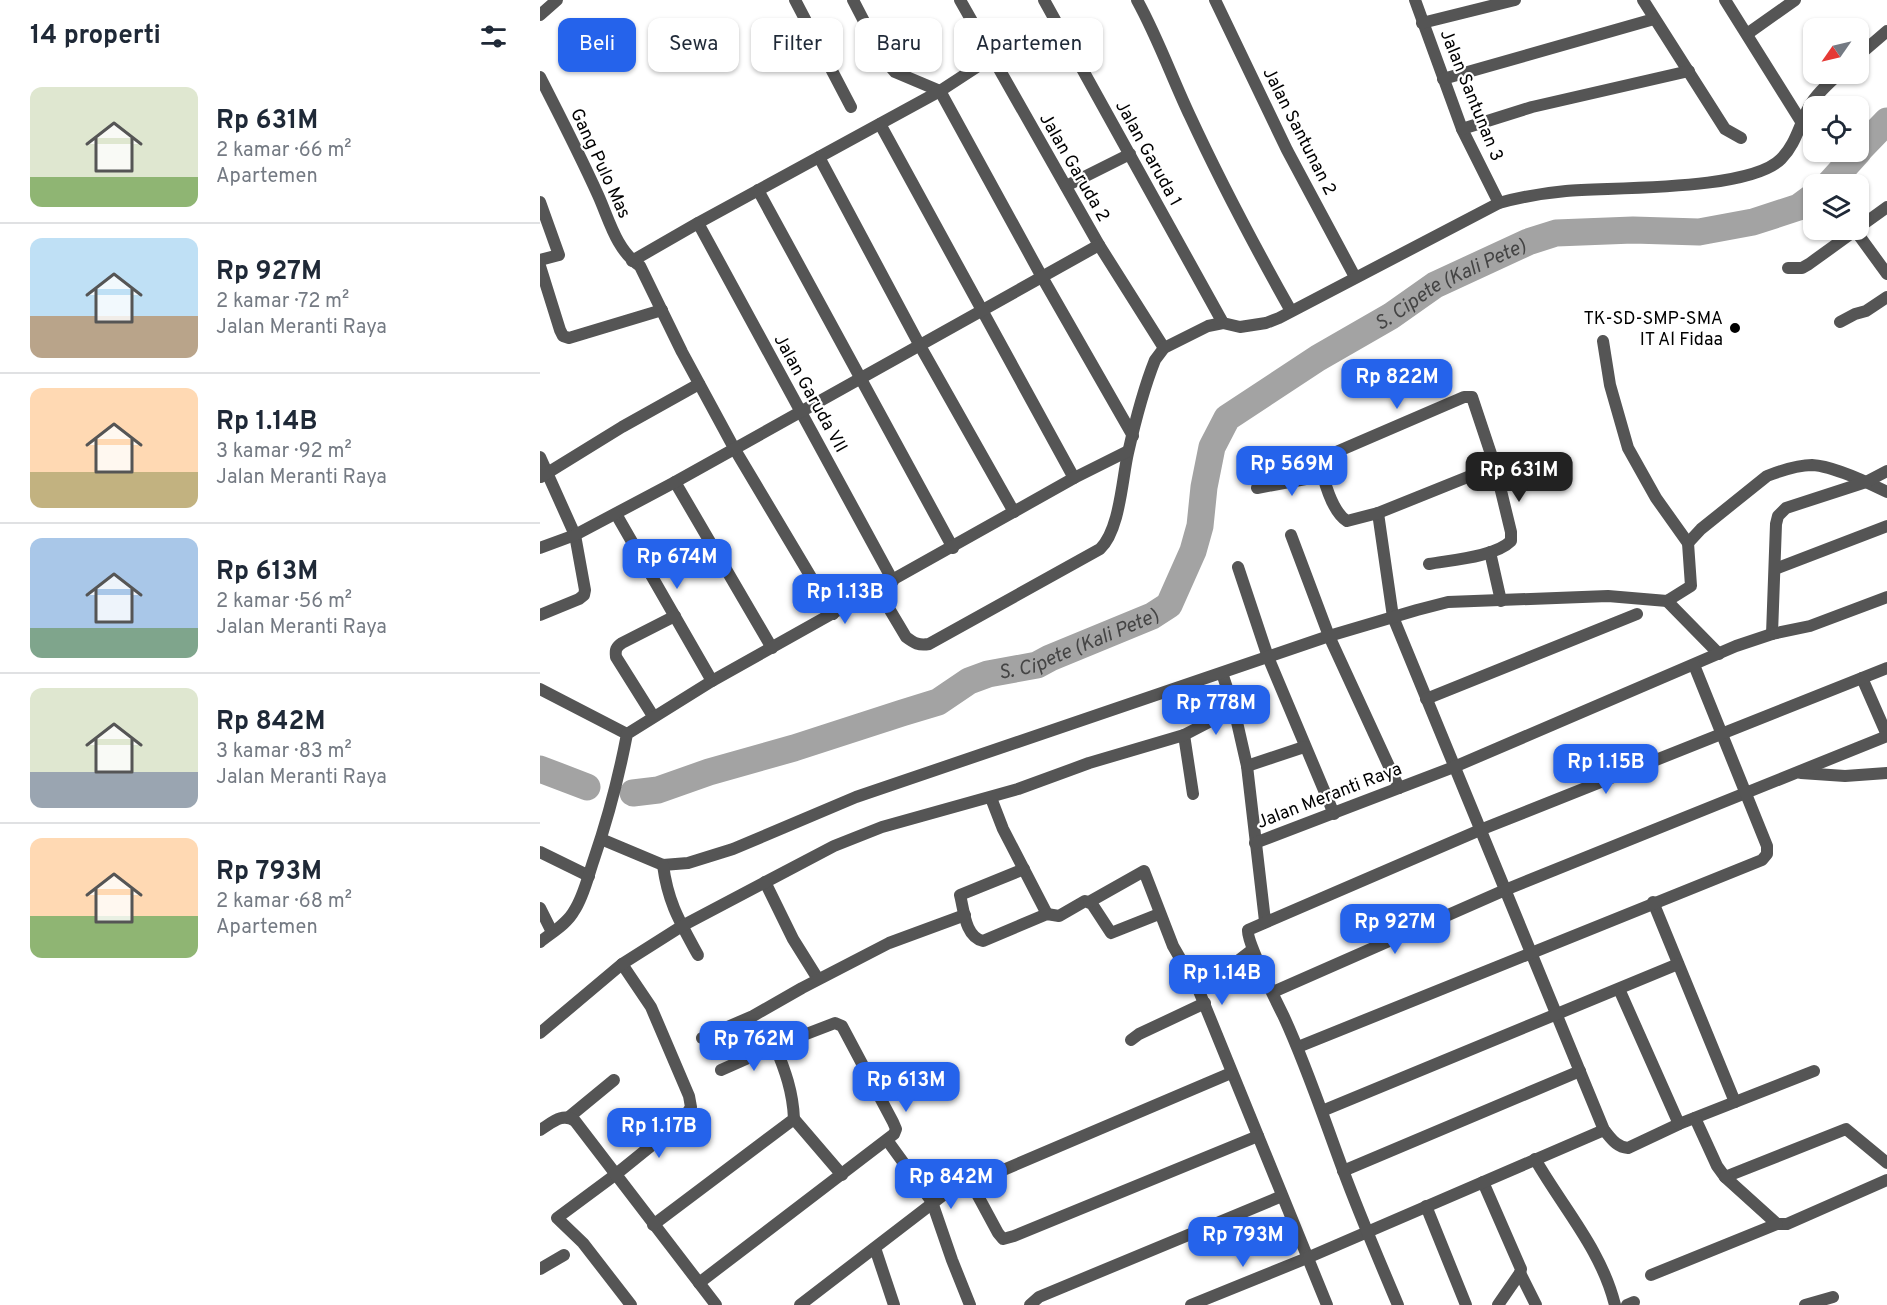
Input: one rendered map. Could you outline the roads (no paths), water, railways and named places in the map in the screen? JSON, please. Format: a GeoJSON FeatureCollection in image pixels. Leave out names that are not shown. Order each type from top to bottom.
{"type":"FeatureCollection","features":[{"type":"Feature","properties":{"kind":"street"},"geometry":{"type":"LineString","coordinates":[[540,15],[557,0]]}},
{"type":"Feature","properties":{"kind":"street"},"geometry":{"type":"LineString","coordinates":[[795,0],[851,107]]}},
{"type":"Feature","properties":{"kind":"street"},"geometry":{"type":"LineString","coordinates":[[853,0],[883,58],[895,72],[940,91],[1133,436]]}},
{"type":"Feature","properties":{"kind":"street","name":"Jalan Garuda 2"},"geometry":{"type":"LineString","coordinates":[[960,0],[970,18]]}},
{"type":"Feature","properties":{"kind":"street","name":"Jalan Garuda 1"},"geometry":{"type":"LineString","coordinates":[[1044,0],[1223,323]]}},
{"type":"Feature","properties":{"kind":"street"},"geometry":{"type":"LineString","coordinates":[[1137,0],[1240,220],[1291,311]]}},
{"type":"Feature","properties":{"kind":"street","name":"Jalan Santunan 2"},"geometry":{"type":"LineString","coordinates":[[1215,0],[1287,150],[1356,277]]}},
{"type":"Feature","properties":{"kind":"street","name":"Jalan Santunan 3"},"geometry":{"type":"LineString","coordinates":[[1415,0],[1462,129],[1499,203]]}},
{"type":"Feature","properties":{"kind":"street"},"geometry":{"type":"LineString","coordinates":[[1422,23],[1515,0]]}},
{"type":"Feature","properties":{"kind":"street"},"geometry":{"type":"LineString","coordinates":[[1643,0],[1725,129],[1741,138]]}},
{"type":"Feature","properties":{"kind":"street"},"geometry":{"type":"LineString","coordinates":[[878,590],[906,637],[913,643],[929,644],[1100,549],[1106,544],[1115,517],[1128,451],[1155,360],[1164,348],[1208,326],[1223,323],[1240,327],[1266,323],[1279,318],[1499,203],[1566,191],[1709,183],[1761,171],[1780,160],[1794,141],[1803,123],[1725,0]]}},
{"type":"Feature","properties":{"kind":"street"},"geometry":{"type":"LineString","coordinates":[[1747,34],[1795,0]]}},
{"type":"Feature","properties":{"kind":"street"},"geometry":{"type":"LineString","coordinates":[[1443,79],[1654,19]]}},
{"type":"Feature","properties":{"kind":"street"},"geometry":{"type":"LineString","coordinates":[[1869,47],[1887,31]]}},
{"type":"Feature","properties":{"kind":"street"},"geometry":{"type":"LineString","coordinates":[[1462,129],[1532,107],[1689,71]]}},
{"type":"Feature","properties":{"kind":"street"},"geometry":{"type":"LineString","coordinates":[[632,261],[940,91],[969,72]]}},
{"type":"Feature","properties":{"kind":"street","name":"Jalan Garuda 2"},"geometry":{"type":"LineString","coordinates":[[1001,72],[1099,245],[1164,348]]}},
{"type":"Feature","properties":{"kind":"street","name":"Gang Pulo Mas"},"geometry":{"type":"LineString","coordinates":[[540,77],[598,195],[615,237],[632,261],[640,266],[734,448],[833,614]]}},
{"type":"Feature","properties":{"kind":"street"},"geometry":{"type":"LineString","coordinates":[[1817,96],[1828,84]]}},
{"type":"Feature","properties":{"kind":"street"},"geometry":{"type":"LineString","coordinates":[[880,124],[1074,478]]}},
{"type":"Feature","properties":{"kind":"street"},"geometry":{"type":"LineString","coordinates":[[1066,186],[1130,154]]}},
{"type":"Feature","properties":{"kind":"street"},"geometry":{"type":"LineString","coordinates":[[819,158],[1014,512]]}},
{"type":"Feature","properties":{"kind":"street"},"geometry":{"type":"LineString","coordinates":[[758,190],[953,548]]}},
{"type":"Feature","properties":{"kind":"street"},"geometry":{"type":"LineString","coordinates":[[540,202],[559,255],[540,260]]}},
{"type":"Feature","properties":{"kind":"street"},"geometry":{"type":"LineString","coordinates":[[1869,220],[1887,207]]}},
{"type":"Feature","properties":{"kind":"street","name":"Jalan Garuda VII"},"geometry":{"type":"LineString","coordinates":[[698,223],[892,581]]}},
{"type":"Feature","properties":{"kind":"street"},"geometry":{"type":"LineString","coordinates":[[1788,268],[1802,268],[1842,240]]}},
{"type":"Feature","properties":{"kind":"street"},"geometry":{"type":"LineString","coordinates":[[1864,240],[1887,274]]}},
{"type":"Feature","properties":{"kind":"street"},"geometry":{"type":"LineString","coordinates":[[540,548],[574,535],[616,514],[1099,245]]}},
{"type":"Feature","properties":{"kind":"street"},"geometry":{"type":"LineString","coordinates":[[540,266],[563,336],[569,338],[662,310]]}},
{"type":"Feature","properties":{"kind":"street"},"geometry":{"type":"LineString","coordinates":[[1840,322],[1866,311],[1887,297]]}},
{"type":"Feature","properties":{"kind":"street"},"geometry":{"type":"LineString","coordinates":[[601,839],[663,865],[688,863],[733,849],[856,797],[1329,636],[1448,602],[1608,596],[1667,601],[1691,586],[1688,543],[1656,498],[1628,448],[1610,385],[1603,341]]}},
{"type":"Feature","properties":{"kind":"street"},"geometry":{"type":"LineString","coordinates":[[543,476],[622,427],[699,384]]}},
{"type":"Feature","properties":{"kind":"street"},"geometry":{"type":"LineString","coordinates":[[1429,564],[1490,552],[1507,545],[1511,537],[1495,466],[1475,400],[1472,397],[1468,396],[1327,456],[1322,462],[1322,476],[1338,513],[1347,521],[1378,513],[1495,466]]}},
{"type":"Feature","properties":{"kind":"street"},"geometry":{"type":"LineString","coordinates":[[540,942],[574,911],[601,839],[620,774],[627,734],[712,681],[953,548],[1074,478],[1128,451]]}},
{"type":"Feature","properties":{"kind":"street"},"geometry":{"type":"LineString","coordinates":[[540,458],[543,476],[574,535],[585,583],[584,596],[540,615]]}},
{"type":"Feature","properties":{"kind":"street"},"geometry":{"type":"LineString","coordinates":[[1688,543],[1701,529],[1767,476],[1779,471],[1812,465],[1866,482],[1887,492]]}},
{"type":"Feature","properties":{"kind":"street"},"geometry":{"type":"LineString","coordinates":[[1772,634],[1776,524],[1781,512],[1786,508],[1866,482],[1887,471]]}},
{"type":"Feature","properties":{"kind":"street"},"geometry":{"type":"LineString","coordinates":[[1257,488],[1322,476]]}},
{"type":"Feature","properties":{"kind":"street"},"geometry":{"type":"LineString","coordinates":[[675,482],[772,648]]}},
{"type":"Feature","properties":{"kind":"street"},"geometry":{"type":"LineString","coordinates":[[1378,513],[1393,617],[1604,1130],[1616,1144],[1622,1148],[1628,1148],[1679,1124],[1814,1071]]}},
{"type":"Feature","properties":{"kind":"street"},"geometry":{"type":"LineString","coordinates":[[616,514],[712,681]]}},
{"type":"Feature","properties":{"kind":"street"},"geometry":{"type":"LineString","coordinates":[[1775,569],[1887,526]]}},
{"type":"Feature","properties":{"kind":"street"},"geometry":{"type":"LineString","coordinates":[[1291,535],[1329,636],[1399,788]]}},
{"type":"Feature","properties":{"kind":"street"},"geometry":{"type":"LineString","coordinates":[[1490,552],[1501,601]]}},
{"type":"Feature","properties":{"kind":"street"},"geometry":{"type":"LineString","coordinates":[[1238,567],[1268,657],[1334,814]]}},
{"type":"Feature","properties":{"kind":"street","name":"Jalan Meranti Raya"},"geometry":{"type":"LineString","coordinates":[[1265,921],[1255,843],[1454,767],[1719,654],[1772,634],[1810,626],[1887,597]]}},
{"type":"Feature","properties":{"kind":"street"},"geometry":{"type":"LineString","coordinates":[[1667,601],[1719,654]]}},
{"type":"Feature","properties":{"kind":"street"},"geometry":{"type":"LineString","coordinates":[[1426,699],[1637,614]]}},
{"type":"Feature","properties":{"kind":"street"},"geometry":{"type":"LineString","coordinates":[[653,716],[615,652],[622,643],[675,616]]}},
{"type":"Feature","properties":{"kind":"street"},"geometry":{"type":"LineString","coordinates":[[1298,1047],[1762,860],[1767,854],[1767,846],[1694,665]]}},
{"type":"Feature","properties":{"kind":"street"},"geometry":{"type":"LineString","coordinates":[[1398,1305],[1343,1171],[1298,1047],[1263,968],[1252,950],[1248,930],[1480,830],[1721,732],[1887,668]]}},
{"type":"Feature","properties":{"kind":"street"},"geometry":{"type":"LineString","coordinates":[[1222,673],[1234,710],[1247,766],[1255,843]]}},
{"type":"Feature","properties":{"kind":"street"},"geometry":{"type":"LineString","coordinates":[[1272,992],[1505,890],[1887,736],[1862,678]]}},
{"type":"Feature","properties":{"kind":"street"},"geometry":{"type":"LineString","coordinates":[[540,689],[627,734]]}},
{"type":"Feature","properties":{"kind":"street"},"geometry":{"type":"LineString","coordinates":[[540,1033],[622,964],[682,926],[834,846],[882,828],[991,798],[1089,763],[1184,735],[1234,710]]}},
{"type":"Feature","properties":{"kind":"street"},"geometry":{"type":"LineString","coordinates":[[1184,735],[1193,794]]}},
{"type":"Feature","properties":{"kind":"street"},"geometry":{"type":"LineString","coordinates":[[1247,766],[1304,747]]}},
{"type":"Feature","properties":{"kind":"street"},"geometry":{"type":"LineString","coordinates":[[1799,773],[1845,776],[1887,773]]}},
{"type":"Feature","properties":{"kind":"street"},"geometry":{"type":"LineString","coordinates":[[991,798],[999,820],[1047,914]]}},
{"type":"Feature","properties":{"kind":"street"},"geometry":{"type":"LineString","coordinates":[[540,852],[588,876]]}},
{"type":"Feature","properties":{"kind":"street"},"geometry":{"type":"LineString","coordinates":[[663,865],[666,889],[675,915],[698,954]]}},
{"type":"Feature","properties":{"kind":"street"},"geometry":{"type":"LineString","coordinates":[[1023,869],[960,896],[973,935],[978,940],[983,941],[1047,914],[1057,916],[1078,904],[1089,902],[1144,871],[1173,946],[1205,1003],[1231,1073],[1327,1305]]}},
{"type":"Feature","properties":{"kind":"street"},"geometry":{"type":"LineString","coordinates":[[765,882],[793,939],[818,979]]}},
{"type":"Feature","properties":{"kind":"street"},"geometry":{"type":"LineString","coordinates":[[1089,902],[1111,933],[1159,914]]}},
{"type":"Feature","properties":{"kind":"street"},"geometry":{"type":"LineString","coordinates":[[1653,902],[1735,1102]]}},
{"type":"Feature","properties":{"kind":"street"},"geometry":{"type":"LineString","coordinates":[[540,908],[552,932]]}},
{"type":"Feature","properties":{"kind":"street"},"geometry":{"type":"LineString","coordinates":[[702,1038],[753,1016],[818,979],[889,943],[965,915]]}},
{"type":"Feature","properties":{"kind":"street"},"geometry":{"type":"LineString","coordinates":[[1199,991],[1252,950]]}},
{"type":"Feature","properties":{"kind":"street"},"geometry":{"type":"LineString","coordinates":[[622,964],[651,1007],[692,1107],[683,1120],[557,1218],[582,1244],[631,1305]]}},
{"type":"Feature","properties":{"kind":"street"},"geometry":{"type":"LineString","coordinates":[[1322,1111],[1678,964]]}},
{"type":"Feature","properties":{"kind":"street"},"geometry":{"type":"LineString","coordinates":[[1619,989],[1679,1124]]}},
{"type":"Feature","properties":{"kind":"street"},"geometry":{"type":"LineString","coordinates":[[1131,1040],[1205,1003]]}},
{"type":"Feature","properties":{"kind":"street"},"geometry":{"type":"LineString","coordinates":[[699,1283],[887,1140],[896,1129],[839,1024],[835,1023],[775,1046],[721,1070]]}},
{"type":"Feature","properties":{"kind":"street"},"geometry":{"type":"LineString","coordinates":[[775,1046],[788,1078],[794,1119],[842,1175]]}},
{"type":"Feature","properties":{"kind":"street"},"geometry":{"type":"LineString","coordinates":[[1343,1171],[1580,1071]]}},
{"type":"Feature","properties":{"kind":"street"},"geometry":{"type":"LineString","coordinates":[[800,1305],[932,1202],[971,1183],[1231,1073]]}},
{"type":"Feature","properties":{"kind":"street"},"geometry":{"type":"LineString","coordinates":[[569,1117],[614,1080]]}},
{"type":"Feature","properties":{"kind":"street"},"geometry":{"type":"LineString","coordinates":[[540,1130],[561,1117],[569,1117],[575,1121],[716,1305]]}},
{"type":"Feature","properties":{"kind":"street"},"geometry":{"type":"LineString","coordinates":[[1695,1118],[1717,1166],[1725,1177],[1777,1224]]}},
{"type":"Feature","properties":{"kind":"street"},"geometry":{"type":"LineString","coordinates":[[653,1225],[794,1119]]}},
{"type":"Feature","properties":{"kind":"street"},"geometry":{"type":"LineString","coordinates":[[1725,1177],[1846,1129],[1887,1163]]}},
{"type":"Feature","properties":{"kind":"street"},"geometry":{"type":"LineString","coordinates":[[1191,1305],[1307,1258],[1604,1130]]}},
{"type":"Feature","properties":{"kind":"street"},"geometry":{"type":"LineString","coordinates":[[971,1183],[1003,1239],[1258,1136]]}},
{"type":"Feature","properties":{"kind":"street"},"geometry":{"type":"LineString","coordinates":[[887,1140],[932,1202],[970,1305]]}},
{"type":"Feature","properties":{"kind":"street"},"geometry":{"type":"LineString","coordinates":[[1535,1159],[1553,1190],[1591,1244],[1605,1274],[1615,1305]]}},
{"type":"Feature","properties":{"kind":"street"},"geometry":{"type":"LineString","coordinates":[[1650,1275],[1777,1224],[1787,1224],[1887,1180]]}},
{"type":"Feature","properties":{"kind":"street"},"geometry":{"type":"LineString","coordinates":[[1483,1182],[1519,1265],[1520,1274],[1536,1305]]}},
{"type":"Feature","properties":{"kind":"street"},"geometry":{"type":"LineString","coordinates":[[1030,1305],[1039,1297],[1282,1196]]}},
{"type":"Feature","properties":{"kind":"street"},"geometry":{"type":"LineString","coordinates":[[1426,1206],[1466,1305]]}},
{"type":"Feature","properties":{"kind":"street"},"geometry":{"type":"LineString","coordinates":[[875,1248],[894,1305]]}},
{"type":"Feature","properties":{"kind":"street"},"geometry":{"type":"LineString","coordinates":[[540,1269],[564,1255]]}},
{"type":"Feature","properties":{"kind":"street"},"geometry":{"type":"LineString","coordinates":[[1498,1305],[1520,1274]]}},
{"type":"Feature","properties":{"kind":"street"},"geometry":{"type":"LineString","coordinates":[[1807,1305],[1833,1297]]}},
{"type":"Feature","properties":{"kind":"waterway","name":"S. Cipete (Kali Pete)"},"geometry":{"type":"LineString","coordinates":[[1869,140],[1887,121]]}},
{"type":"Feature","properties":{"kind":"waterway","name":"S. Cipete (Kali Pete)"},"geometry":{"type":"LineString","coordinates":[[1838,174],[1849,162]]}},
{"type":"Feature","properties":{"kind":"waterway","name":"S. Cipete (Kali Pete)"},"geometry":{"type":"LineString","coordinates":[[633,793],[658,790],[709,772],[794,748],[938,702],[969,681],[988,674],[1037,665],[1152,616],[1169,605],[1193,551],[1200,526],[1204,487],[1212,447],[1227,418],[1318,358],[1391,316],[1435,285],[1528,242],[1556,233],[1633,230],[1699,232],[1753,222],[1803,204]]}},
{"type":"Feature","properties":{"kind":"waterway","name":"S. Cipete (Kali Pete)"},"geometry":{"type":"LineString","coordinates":[[540,769],[587,787]]}},
{"type":"Feature","properties":{"kind":"place","name":"TK-SD-SMP-SMA IT Al Fidaa"},"geometry":{"type":"Point","coordinates":[1735,328]}}]}
